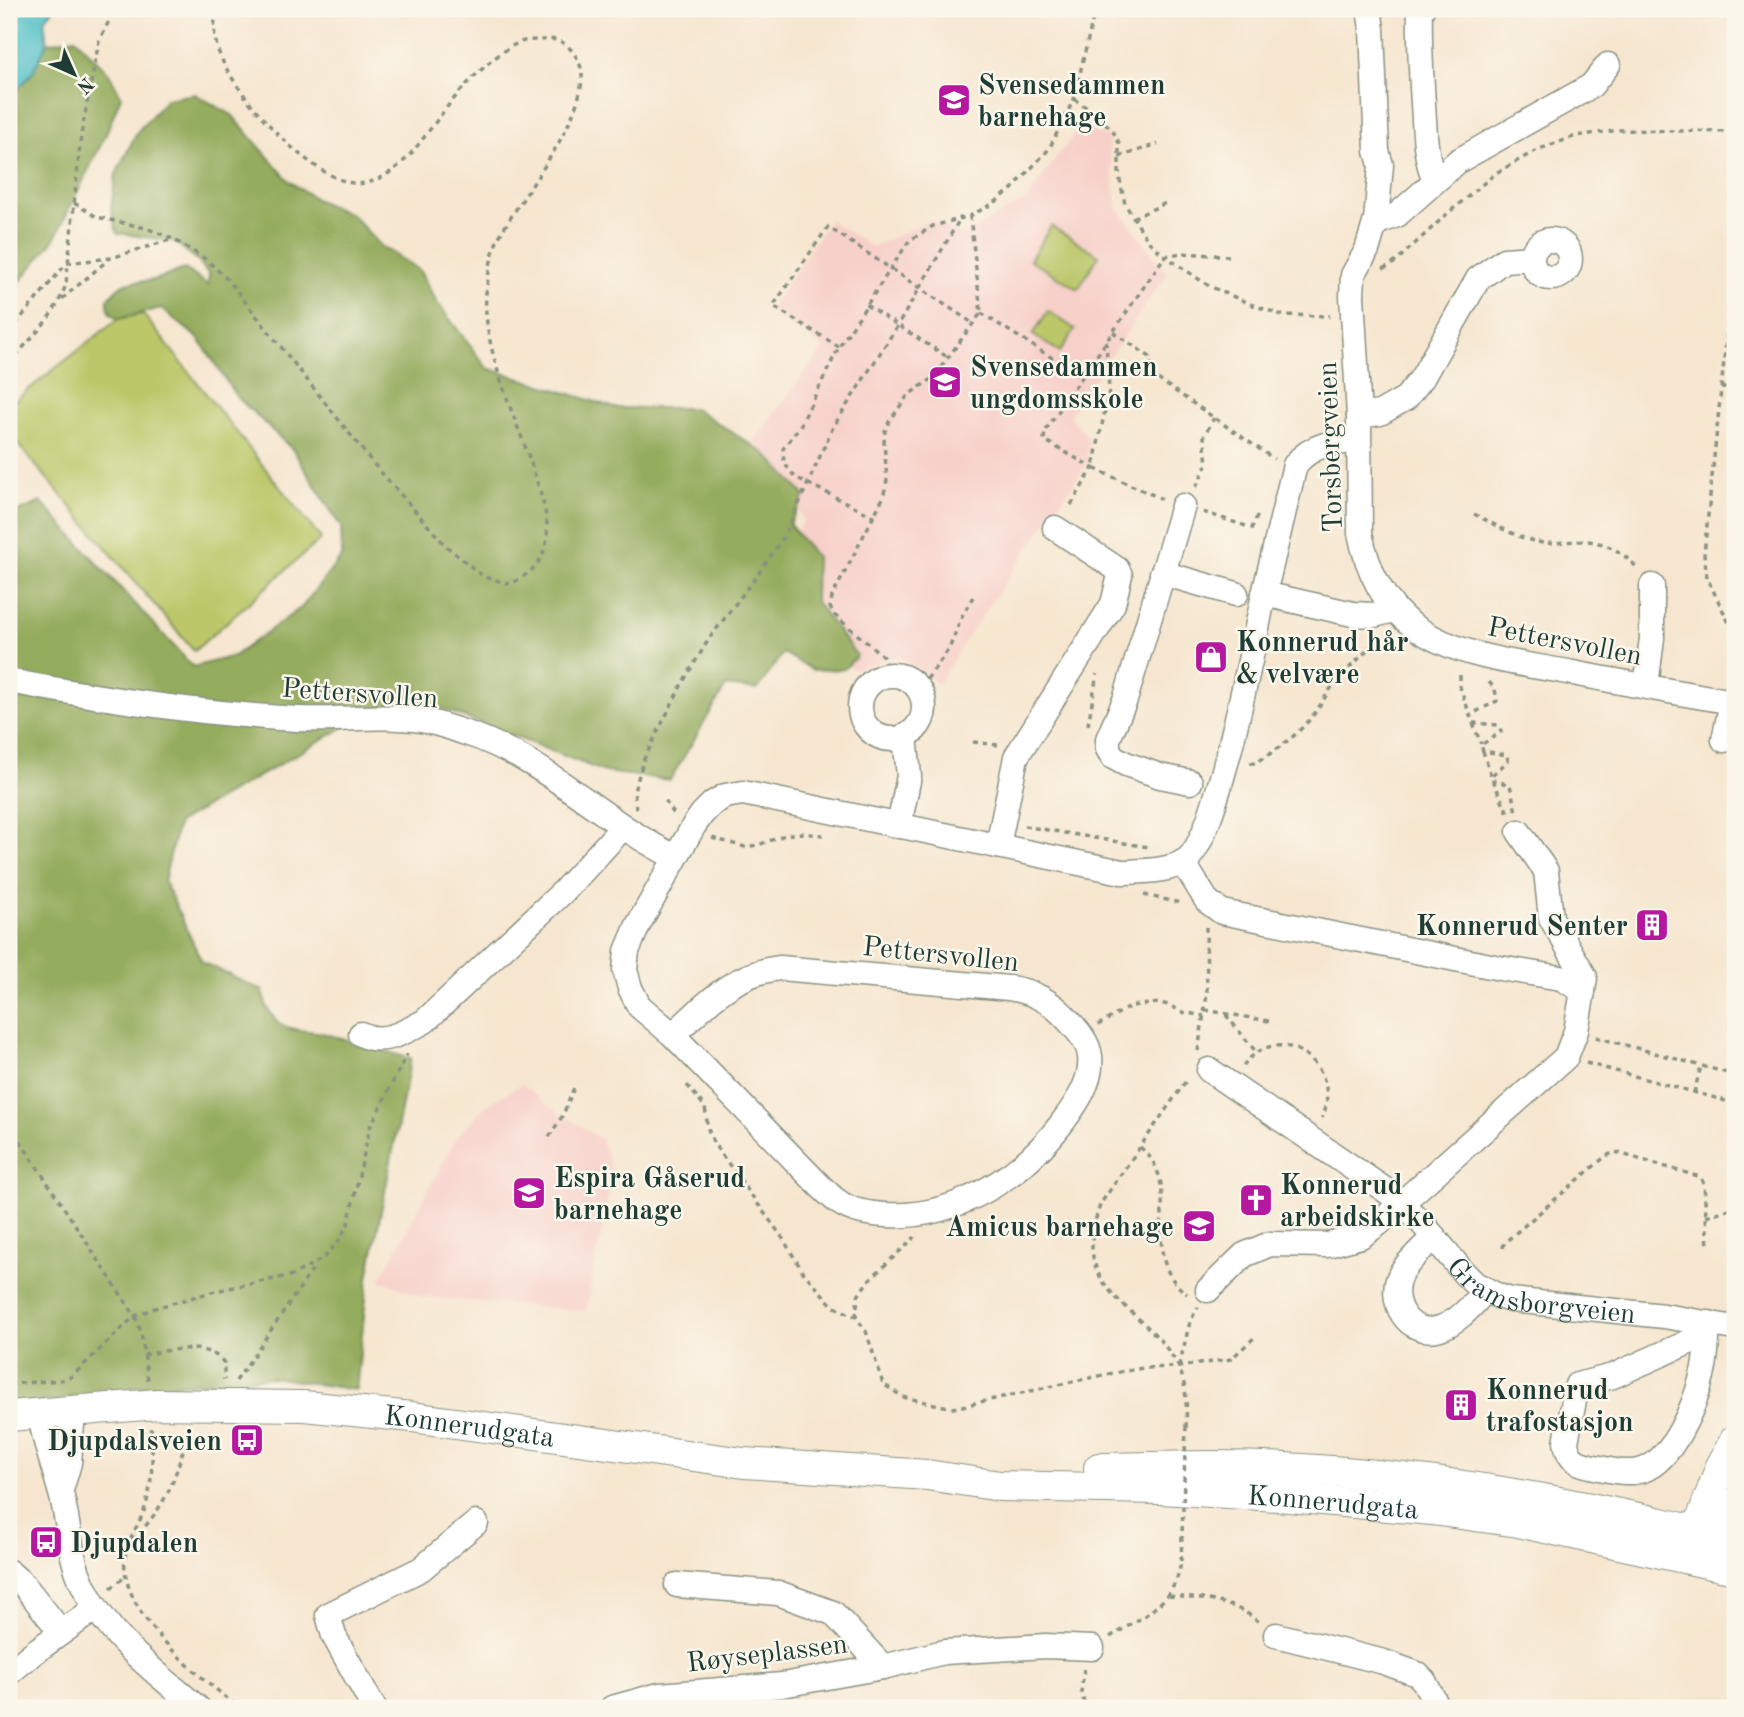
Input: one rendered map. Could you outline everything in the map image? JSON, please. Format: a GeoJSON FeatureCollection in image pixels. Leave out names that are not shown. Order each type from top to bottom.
{"type":"FeatureCollection","features":[{"type":"Feature","properties":{"kind":"main road","name":"Konnerudgata"},"geometry":{"type":"LineString","coordinates":[[9,1416],[126,1405],[215,1403],[304,1406],[412,1417],[744,1463],[927,1475],[1000,1486],[1161,1489],[1432,1510],[1518,1522],[1735,1569]]}},
{"type":"Feature","properties":{"kind":"main road"},"geometry":{"type":"LineString","coordinates":[[1719,1537],[1721,1466],[1735,1440]]}},
{"type":"Feature","properties":{"kind":"main road","name":"Konnerudgata"},"geometry":{"type":"LineString","coordinates":[[927,1475],[1200,1466],[1284,1468],[1437,1482],[1517,1494],[1719,1537]]}},
{"type":"Feature","properties":{"kind":"main road"},"geometry":{"type":"LineString","coordinates":[[1703,1561],[1719,1537],[1735,1503]]}},
{"type":"Feature","properties":{"kind":"street"},"geometry":{"type":"LineString","coordinates":[[1353,275],[1367,250],[1376,220],[1381,165],[1377,151],[1369,9]]}},
{"type":"Feature","properties":{"kind":"street"},"geometry":{"type":"LineString","coordinates":[[1422,9],[1419,36],[1432,139],[1428,165],[1435,180]]}},
{"type":"Feature","properties":{"kind":"street"},"geometry":{"type":"LineString","coordinates":[[1376,220],[1397,215],[1435,180],[1480,147],[1591,86],[1608,65]]}},
{"type":"Feature","properties":{"kind":"street"},"geometry":{"type":"LineString","coordinates":[[1082,1035],[1090,1055],[1088,1078],[1069,1113],[1047,1141],[1021,1166],[992,1187],[958,1204],[924,1214],[869,1214],[842,1205],[820,1186],[673,1035],[639,1006],[625,970],[627,951],[675,857],[702,814],[713,803],[733,793],[765,796],[899,826],[1000,834],[1122,872],[1162,869],[1188,859],[1203,837],[1223,776],[1295,465],[1302,455],[1359,428],[1406,398],[1422,379],[1478,279],[1504,260],[1532,258]]}},
{"type":"Feature","properties":{"kind":"street","name":"Torsbergveien"},"geometry":{"type":"LineString","coordinates":[[1353,275],[1359,428],[1358,511],[1362,542],[1376,582],[1394,609]]}},
{"type":"Feature","properties":{"kind":"street"},"geometry":{"type":"LineString","coordinates":[[1185,506],[1162,573],[1125,700],[1108,739],[1108,749],[1112,757],[1126,764],[1160,776],[1190,782]]}},
{"type":"Feature","properties":{"kind":"street"},"geometry":{"type":"LineString","coordinates":[[1000,834],[1016,757],[1113,604],[1121,575],[1118,569],[1055,528]]}},
{"type":"Feature","properties":{"kind":"street"},"geometry":{"type":"LineString","coordinates":[[1162,573],[1236,594]]}},
{"type":"Feature","properties":{"kind":"street"},"geometry":{"type":"LineString","coordinates":[[1646,686],[1651,638],[1652,586]]}},
{"type":"Feature","properties":{"kind":"street"},"geometry":{"type":"LineString","coordinates":[[1264,594],[1353,614],[1374,615],[1394,609]]}},
{"type":"Feature","properties":{"kind":"street","name":"Pettersvollen"},"geometry":{"type":"LineString","coordinates":[[1394,609],[1415,628],[1459,649],[1734,702]]}},
{"type":"Feature","properties":{"kind":"street"},"geometry":{"type":"LineString","coordinates":[[889,676],[910,682],[919,692],[925,690],[920,722],[905,736],[886,739],[876,735],[863,720],[861,701],[864,691],[879,678],[889,676]]}},
{"type":"Feature","properties":{"kind":"street","name":"Pettersvollen"},"geometry":{"type":"LineString","coordinates":[[9,681],[135,704],[298,719],[421,720],[469,734],[512,752],[630,820],[648,844],[675,857]]}},
{"type":"Feature","properties":{"kind":"street"},"geometry":{"type":"LineString","coordinates":[[1724,740],[1734,702]]}},
{"type":"Feature","properties":{"kind":"street"},"geometry":{"type":"LineString","coordinates":[[899,826],[909,776],[905,736]]}},
{"type":"Feature","properties":{"kind":"street"},"geometry":{"type":"LineString","coordinates":[[361,1034],[370,1040],[397,1037],[425,1021],[565,890],[630,820]]}},
{"type":"Feature","properties":{"kind":"street"},"geometry":{"type":"LineString","coordinates":[[1204,1297],[1244,1255],[1270,1244],[1328,1245],[1361,1236],[1402,1204],[1566,1057],[1576,1031],[1585,977],[1551,918],[1546,871],[1519,832]]}},
{"type":"Feature","properties":{"kind":"street"},"geometry":{"type":"LineString","coordinates":[[1183,862],[1207,901],[1222,912],[1562,978],[1583,991]]}},
{"type":"Feature","properties":{"kind":"street","name":"Pettersvollen"},"geometry":{"type":"LineString","coordinates":[[673,1035],[740,978],[761,970],[780,968],[1023,990],[1046,1001],[1082,1035]]}},
{"type":"Feature","properties":{"kind":"street","name":"Gramsborgveien"},"geometry":{"type":"LineString","coordinates":[[1198,1069],[1230,1084],[1402,1204],[1464,1273],[1486,1290],[1511,1300],[1708,1328],[1735,1328]]}},
{"type":"Feature","properties":{"kind":"street"},"geometry":{"type":"LineString","coordinates":[[1434,1237],[1401,1273],[1396,1298],[1400,1313],[1410,1323],[1427,1329],[1439,1328],[1455,1320],[1486,1290]]}},
{"type":"Feature","properties":{"kind":"street"},"geometry":{"type":"LineString","coordinates":[[1708,1328],[1703,1374],[1696,1397],[1676,1439],[1660,1459],[1643,1470],[1627,1472],[1581,1464],[1572,1459],[1566,1442],[1577,1385],[1613,1376],[1708,1328]]}},
{"type":"Feature","properties":{"kind":"street"},"geometry":{"type":"LineString","coordinates":[[61,1490],[69,1463],[73,1411]]}},
{"type":"Feature","properties":{"kind":"street"},"geometry":{"type":"LineString","coordinates":[[40,1412],[42,1436],[61,1490],[72,1554],[80,1578],[96,1608],[138,1658],[198,1708]]}},
{"type":"Feature","properties":{"kind":"street"},"geometry":{"type":"LineString","coordinates":[[374,1708],[334,1636],[328,1615],[421,1569],[476,1523]]}},
{"type":"Feature","properties":{"kind":"street"},"geometry":{"type":"LineString","coordinates":[[9,1572],[24,1584],[61,1632]]}},
{"type":"Feature","properties":{"kind":"street","name":"Røyseplassen"},"geometry":{"type":"LineString","coordinates":[[677,1585],[778,1593],[833,1613],[883,1667]]}},
{"type":"Feature","properties":{"kind":"street"},"geometry":{"type":"LineString","coordinates":[[9,1674],[96,1608]]}},
{"type":"Feature","properties":{"kind":"street"},"geometry":{"type":"LineString","coordinates":[[1276,1635],[1401,1667],[1424,1681],[1438,1708]]}},
{"type":"Feature","properties":{"kind":"street","name":"Røyseplassen"},"geometry":{"type":"LineString","coordinates":[[612,1708],[782,1685],[883,1667],[944,1651],[1046,1646],[1092,1648]]}},
{"type":"Feature","properties":{"kind":"path"},"geometry":{"type":"LineString","coordinates":[[9,363],[52,314],[61,300],[66,284],[81,135],[99,41],[115,9]]}},
{"type":"Feature","properties":{"kind":"path"},"geometry":{"type":"LineString","coordinates":[[74,203],[97,217],[146,228],[173,239],[207,260],[228,280],[372,462],[446,546],[484,577],[510,584],[530,573],[544,549],[547,520],[538,485],[489,343],[485,313],[487,285],[497,242],[574,113],[583,77],[580,62],[567,46],[555,39],[520,41],[491,62],[443,111],[405,160],[384,177],[367,183],[352,184],[334,178],[305,158],[259,114],[236,86],[221,60],[215,38],[215,15],[218,9]]}},
{"type":"Feature","properties":{"kind":"path"},"geometry":{"type":"LineString","coordinates":[[875,517],[807,484],[789,472],[782,457],[783,449],[800,426],[839,347],[909,241],[922,232],[970,216],[994,203],[1012,189],[1049,149],[1074,99],[1095,9]]}},
{"type":"Feature","properties":{"kind":"path"},"geometry":{"type":"LineString","coordinates":[[1074,99],[1109,125],[1119,143],[1119,176],[1125,204],[1148,240],[1164,256],[1209,286],[1263,309],[1283,315],[1338,316]]}},
{"type":"Feature","properties":{"kind":"path"},"geometry":{"type":"LineString","coordinates":[[1353,275],[1385,268],[1394,263],[1496,173],[1537,150],[1576,136],[1619,130],[1735,132]]}},
{"type":"Feature","properties":{"kind":"path"},"geometry":{"type":"LineString","coordinates":[[1119,157],[1158,144]]}},
{"type":"Feature","properties":{"kind":"path"},"geometry":{"type":"LineString","coordinates":[[1133,218],[1168,202]]}},
{"type":"Feature","properties":{"kind":"path"},"geometry":{"type":"LineString","coordinates":[[889,676],[883,656],[842,623],[830,607],[832,597],[883,498],[887,480],[885,430],[908,395],[932,379],[981,313],[970,216]]}},
{"type":"Feature","properties":{"kind":"path"},"geometry":{"type":"LineString","coordinates":[[630,820],[634,791],[644,759],[683,682],[709,639],[785,535],[833,426],[898,325],[961,217]]}},
{"type":"Feature","properties":{"kind":"path"},"geometry":{"type":"LineString","coordinates":[[839,347],[773,306],[828,227],[974,324]]}},
{"type":"Feature","properties":{"kind":"path"},"geometry":{"type":"LineString","coordinates":[[9,332],[67,263],[111,258],[173,239]]}},
{"type":"Feature","properties":{"kind":"path"},"geometry":{"type":"LineString","coordinates":[[1152,496],[1093,468],[1044,440],[1045,431],[1164,256],[1182,253],[1229,256]]}},
{"type":"Feature","properties":{"kind":"path"},"geometry":{"type":"LineString","coordinates":[[1735,254],[1704,554],[1707,578],[1735,635]]}},
{"type":"Feature","properties":{"kind":"path"},"geometry":{"type":"LineString","coordinates":[[61,300],[111,258]]}},
{"type":"Feature","properties":{"kind":"path"},"geometry":{"type":"LineString","coordinates":[[866,305],[949,358]]}},
{"type":"Feature","properties":{"kind":"path"},"geometry":{"type":"LineString","coordinates":[[981,313],[1082,377]]}},
{"type":"Feature","properties":{"kind":"path"},"geometry":{"type":"LineString","coordinates":[[1113,332],[1150,357],[1152,375],[1275,460]]}},
{"type":"Feature","properties":{"kind":"path"},"geometry":{"type":"LineString","coordinates":[[1070,505],[1093,468],[1109,391],[1106,341]]}},
{"type":"Feature","properties":{"kind":"path"},"geometry":{"type":"LineString","coordinates":[[1721,388],[1735,388]]}},
{"type":"Feature","properties":{"kind":"path"},"geometry":{"type":"LineString","coordinates":[[1214,418],[1204,436],[1207,464],[1185,506],[1252,528],[1264,502]]}},
{"type":"Feature","properties":{"kind":"path"},"geometry":{"type":"LineString","coordinates":[[1474,514],[1512,533],[1542,542],[1559,544],[1582,541],[1610,547],[1628,557],[1652,586]]}},
{"type":"Feature","properties":{"kind":"path"},"geometry":{"type":"LineString","coordinates":[[925,690],[949,649],[973,597]]}},
{"type":"Feature","properties":{"kind":"path"},"geometry":{"type":"LineString","coordinates":[[1247,763],[1256,763],[1287,743],[1306,724],[1333,685],[1368,651],[1394,609]]}},
{"type":"Feature","properties":{"kind":"path"},"geometry":{"type":"LineString","coordinates":[[1088,727],[1098,664]]}},
{"type":"Feature","properties":{"kind":"path"},"geometry":{"type":"LineString","coordinates":[[1460,675],[1460,687],[1500,800]]}},
{"type":"Feature","properties":{"kind":"path"},"geometry":{"type":"LineString","coordinates":[[1471,715],[1497,701],[1495,689],[1482,675]]}},
{"type":"Feature","properties":{"kind":"path"},"geometry":{"type":"LineString","coordinates":[[1473,723],[1499,725],[1501,732],[1481,745]]}},
{"type":"Feature","properties":{"kind":"path"},"geometry":{"type":"LineString","coordinates":[[1483,751],[1507,754],[1508,761],[1492,778]]}},
{"type":"Feature","properties":{"kind":"path"},"geometry":{"type":"LineString","coordinates":[[1492,778],[1510,785],[1514,797]]}},
{"type":"Feature","properties":{"kind":"path"},"geometry":{"type":"LineString","coordinates":[[665,801],[680,821]]}},
{"type":"Feature","properties":{"kind":"path"},"geometry":{"type":"LineString","coordinates":[[709,836],[744,847],[800,833],[830,836]]}},
{"type":"Feature","properties":{"kind":"path"},"geometry":{"type":"LineString","coordinates":[[1000,834],[1156,848]]}},
{"type":"Feature","properties":{"kind":"path"},"geometry":{"type":"LineString","coordinates":[[1086,1708],[1081,1692],[1082,1681],[1092,1648],[1169,1596],[1176,1585],[1181,1561],[1186,1402],[1179,1367],[1149,1329],[1105,1288],[1096,1270],[1092,1249],[1094,1222],[1101,1203],[1139,1146],[1198,1069],[1205,1010],[1207,901],[1190,905],[1137,894]]}},
{"type":"Feature","properties":{"kind":"path"},"geometry":{"type":"LineString","coordinates":[[1082,1035],[1131,1006],[1158,1003],[1182,1012],[1204,1016]]}},
{"type":"Feature","properties":{"kind":"path"},"geometry":{"type":"LineString","coordinates":[[1205,1010],[1269,1021]]}},
{"type":"Feature","properties":{"kind":"path"},"geometry":{"type":"LineString","coordinates":[[1225,1014],[1257,1053]]}},
{"type":"Feature","properties":{"kind":"path"},"geometry":{"type":"LineString","coordinates":[[9,1384],[71,1377],[135,1317],[155,1308],[215,1291],[293,1275],[317,1263],[334,1249],[348,1224],[370,1127],[425,1021]]}},
{"type":"Feature","properties":{"kind":"path"},"geometry":{"type":"LineString","coordinates":[[1576,1031],[1735,1075]]}},
{"type":"Feature","properties":{"kind":"path"},"geometry":{"type":"LineString","coordinates":[[1230,1084],[1246,1062],[1257,1053],[1277,1047],[1295,1048],[1315,1062],[1325,1086],[1326,1098],[1322,1118],[1309,1138]]}},
{"type":"Feature","properties":{"kind":"path"},"geometry":{"type":"LineString","coordinates":[[1566,1057],[1723,1101],[1735,1107]]}},
{"type":"Feature","properties":{"kind":"path"},"geometry":{"type":"LineString","coordinates":[[1695,1093],[1701,1066]]}},
{"type":"Feature","properties":{"kind":"path"},"geometry":{"type":"LineString","coordinates":[[682,1079],[705,1107],[708,1129],[714,1144],[782,1237],[803,1272],[833,1306],[856,1317],[866,1331],[883,1384],[903,1397],[953,1408],[1143,1367],[1179,1367],[1231,1359],[1255,1337]]}},
{"type":"Feature","properties":{"kind":"path"},"geometry":{"type":"LineString","coordinates":[[549,1138],[563,1115],[575,1085]]}},
{"type":"Feature","properties":{"kind":"path"},"geometry":{"type":"LineString","coordinates":[[9,1124],[135,1317],[141,1332],[148,1384]]}},
{"type":"Feature","properties":{"kind":"path"},"geometry":{"type":"LineString","coordinates":[[1139,1146],[1155,1163],[1162,1181],[1160,1248],[1166,1270],[1177,1286],[1204,1297],[1190,1322],[1179,1367]]}},
{"type":"Feature","properties":{"kind":"path"},"geometry":{"type":"LineString","coordinates":[[1503,1248],[1504,1243],[1606,1156],[1615,1152],[1700,1177],[1704,1184],[1708,1248]]}},
{"type":"Feature","properties":{"kind":"path"},"geometry":{"type":"LineString","coordinates":[[1706,1216],[1730,1209]]}},
{"type":"Feature","properties":{"kind":"path"},"geometry":{"type":"LineString","coordinates":[[856,1317],[858,1296],[868,1281],[925,1227],[924,1214]]}},
{"type":"Feature","properties":{"kind":"path"},"geometry":{"type":"LineString","coordinates":[[128,1545],[150,1522],[163,1503],[174,1479],[183,1447],[195,1429],[202,1427],[215,1403],[317,1263]]}},
{"type":"Feature","properties":{"kind":"path"},"geometry":{"type":"LineString","coordinates":[[144,1355],[193,1349],[215,1354],[224,1363],[215,1403]]}},
{"type":"Feature","properties":{"kind":"path"},"geometry":{"type":"LineString","coordinates":[[150,1421],[151,1486],[138,1528],[128,1545],[125,1558],[126,1576],[132,1594],[155,1632],[239,1708]]}},
{"type":"Feature","properties":{"kind":"path"},"geometry":{"type":"LineString","coordinates":[[1169,1596],[1216,1600],[1233,1605],[1276,1635]]}},
{"type":"Feature","properties":{"kind":"shaded area","name":"Svensedammen ungdomsskole"},"geometry":{"type":"Polygon","coordinates":[[[1079,127],[1108,137],[1117,207],[1167,274],[1069,416],[1089,439],[1087,464],[938,684],[899,656],[853,669],[755,597],[804,520],[766,454],[753,441],[824,348],[769,310],[830,220],[872,247],[930,220],[962,236],[1026,200],[1079,127]]]}},
{"type":"Feature","properties":{"kind":"shaded area"},"geometry":{"type":"Polygon","coordinates":[[[522,1084],[546,1104],[601,1139],[613,1172],[586,1311],[423,1297],[380,1280],[456,1138],[484,1107],[522,1084]]]}},
{"type":"Feature","properties":{"kind":"green space"},"geometry":{"type":"Polygon","coordinates":[[[75,38],[109,73],[121,96],[105,136],[54,240],[9,295],[11,180],[7,131],[13,94],[33,72],[47,43],[75,38]]]}},
{"type":"Feature","properties":{"kind":"green space"},"geometry":{"type":"Polygon","coordinates":[[[195,94],[232,115],[289,181],[317,200],[352,215],[381,246],[419,270],[436,301],[487,368],[615,408],[694,408],[766,454],[805,496],[789,524],[816,557],[815,601],[857,656],[844,669],[813,670],[783,653],[757,690],[726,686],[670,780],[605,772],[410,696],[356,720],[178,823],[164,881],[202,962],[263,991],[269,1011],[284,1026],[322,1033],[411,1058],[368,1278],[356,1390],[272,1377],[128,1388],[9,1408],[9,516],[41,502],[193,667],[234,656],[302,607],[342,556],[341,527],[293,450],[236,396],[199,339],[161,308],[118,319],[109,312],[108,299],[128,282],[153,280],[185,269],[208,285],[209,274],[195,258],[173,241],[117,233],[111,209],[116,174],[137,132],[167,99],[195,94]]]}},
{"type":"Feature","properties":{"kind":"green space"},"geometry":{"type":"Polygon","coordinates":[[[1051,226],[1099,255],[1078,289],[1030,260],[1051,226]]]}},
{"type":"Feature","properties":{"kind":"green space"},"geometry":{"type":"Polygon","coordinates":[[[1048,311],[1075,329],[1060,352],[1033,335],[1048,311]]]}},
{"type":"Feature","properties":{"kind":"green space"},"geometry":{"type":"Polygon","coordinates":[[[143,314],[321,539],[194,651],[9,434],[9,405],[118,319],[143,314]]]}},
{"type":"Feature","properties":{"kind":"water"},"geometry":{"type":"Polygon","coordinates":[[[9,9],[54,9],[44,20],[47,43],[33,72],[13,94],[13,114],[9,119],[9,9]]]}},
{"type":"Feature","properties":{"kind":"place","name":"Svensedammen barnehage"},"geometry":{"type":"Point","coordinates":[954,100]}},
{"type":"Feature","properties":{"kind":"place","name":"Svensedammen ungdomsskole"},"geometry":{"type":"Point","coordinates":[945,382]}},
{"type":"Feature","properties":{"kind":"place","name":"Konnerud hår & velvære"},"geometry":{"type":"Point","coordinates":[1211,657]}},
{"type":"Feature","properties":{"kind":"place","name":"Konnerud Senter"},"geometry":{"type":"Point","coordinates":[1652,925]}},
{"type":"Feature","properties":{"kind":"place","name":"Espira Gåserud barnehage"},"geometry":{"type":"Point","coordinates":[529,1193]}},
{"type":"Feature","properties":{"kind":"place","name":"Konnerud arbeidskirke"},"geometry":{"type":"Point","coordinates":[1256,1200]}},
{"type":"Feature","properties":{"kind":"place","name":"Amicus barnehage"},"geometry":{"type":"Point","coordinates":[1199,1226]}},
{"type":"Feature","properties":{"kind":"place","name":"Konnerud trafostasjon"},"geometry":{"type":"Point","coordinates":[1461,1405]}},
{"type":"Feature","properties":{"kind":"place","name":"Djupdalsveien"},"geometry":{"type":"Point","coordinates":[247,1440]}},
{"type":"Feature","properties":{"kind":"place","name":"Djupdalen"},"geometry":{"type":"Point","coordinates":[46,1542]}}]}
